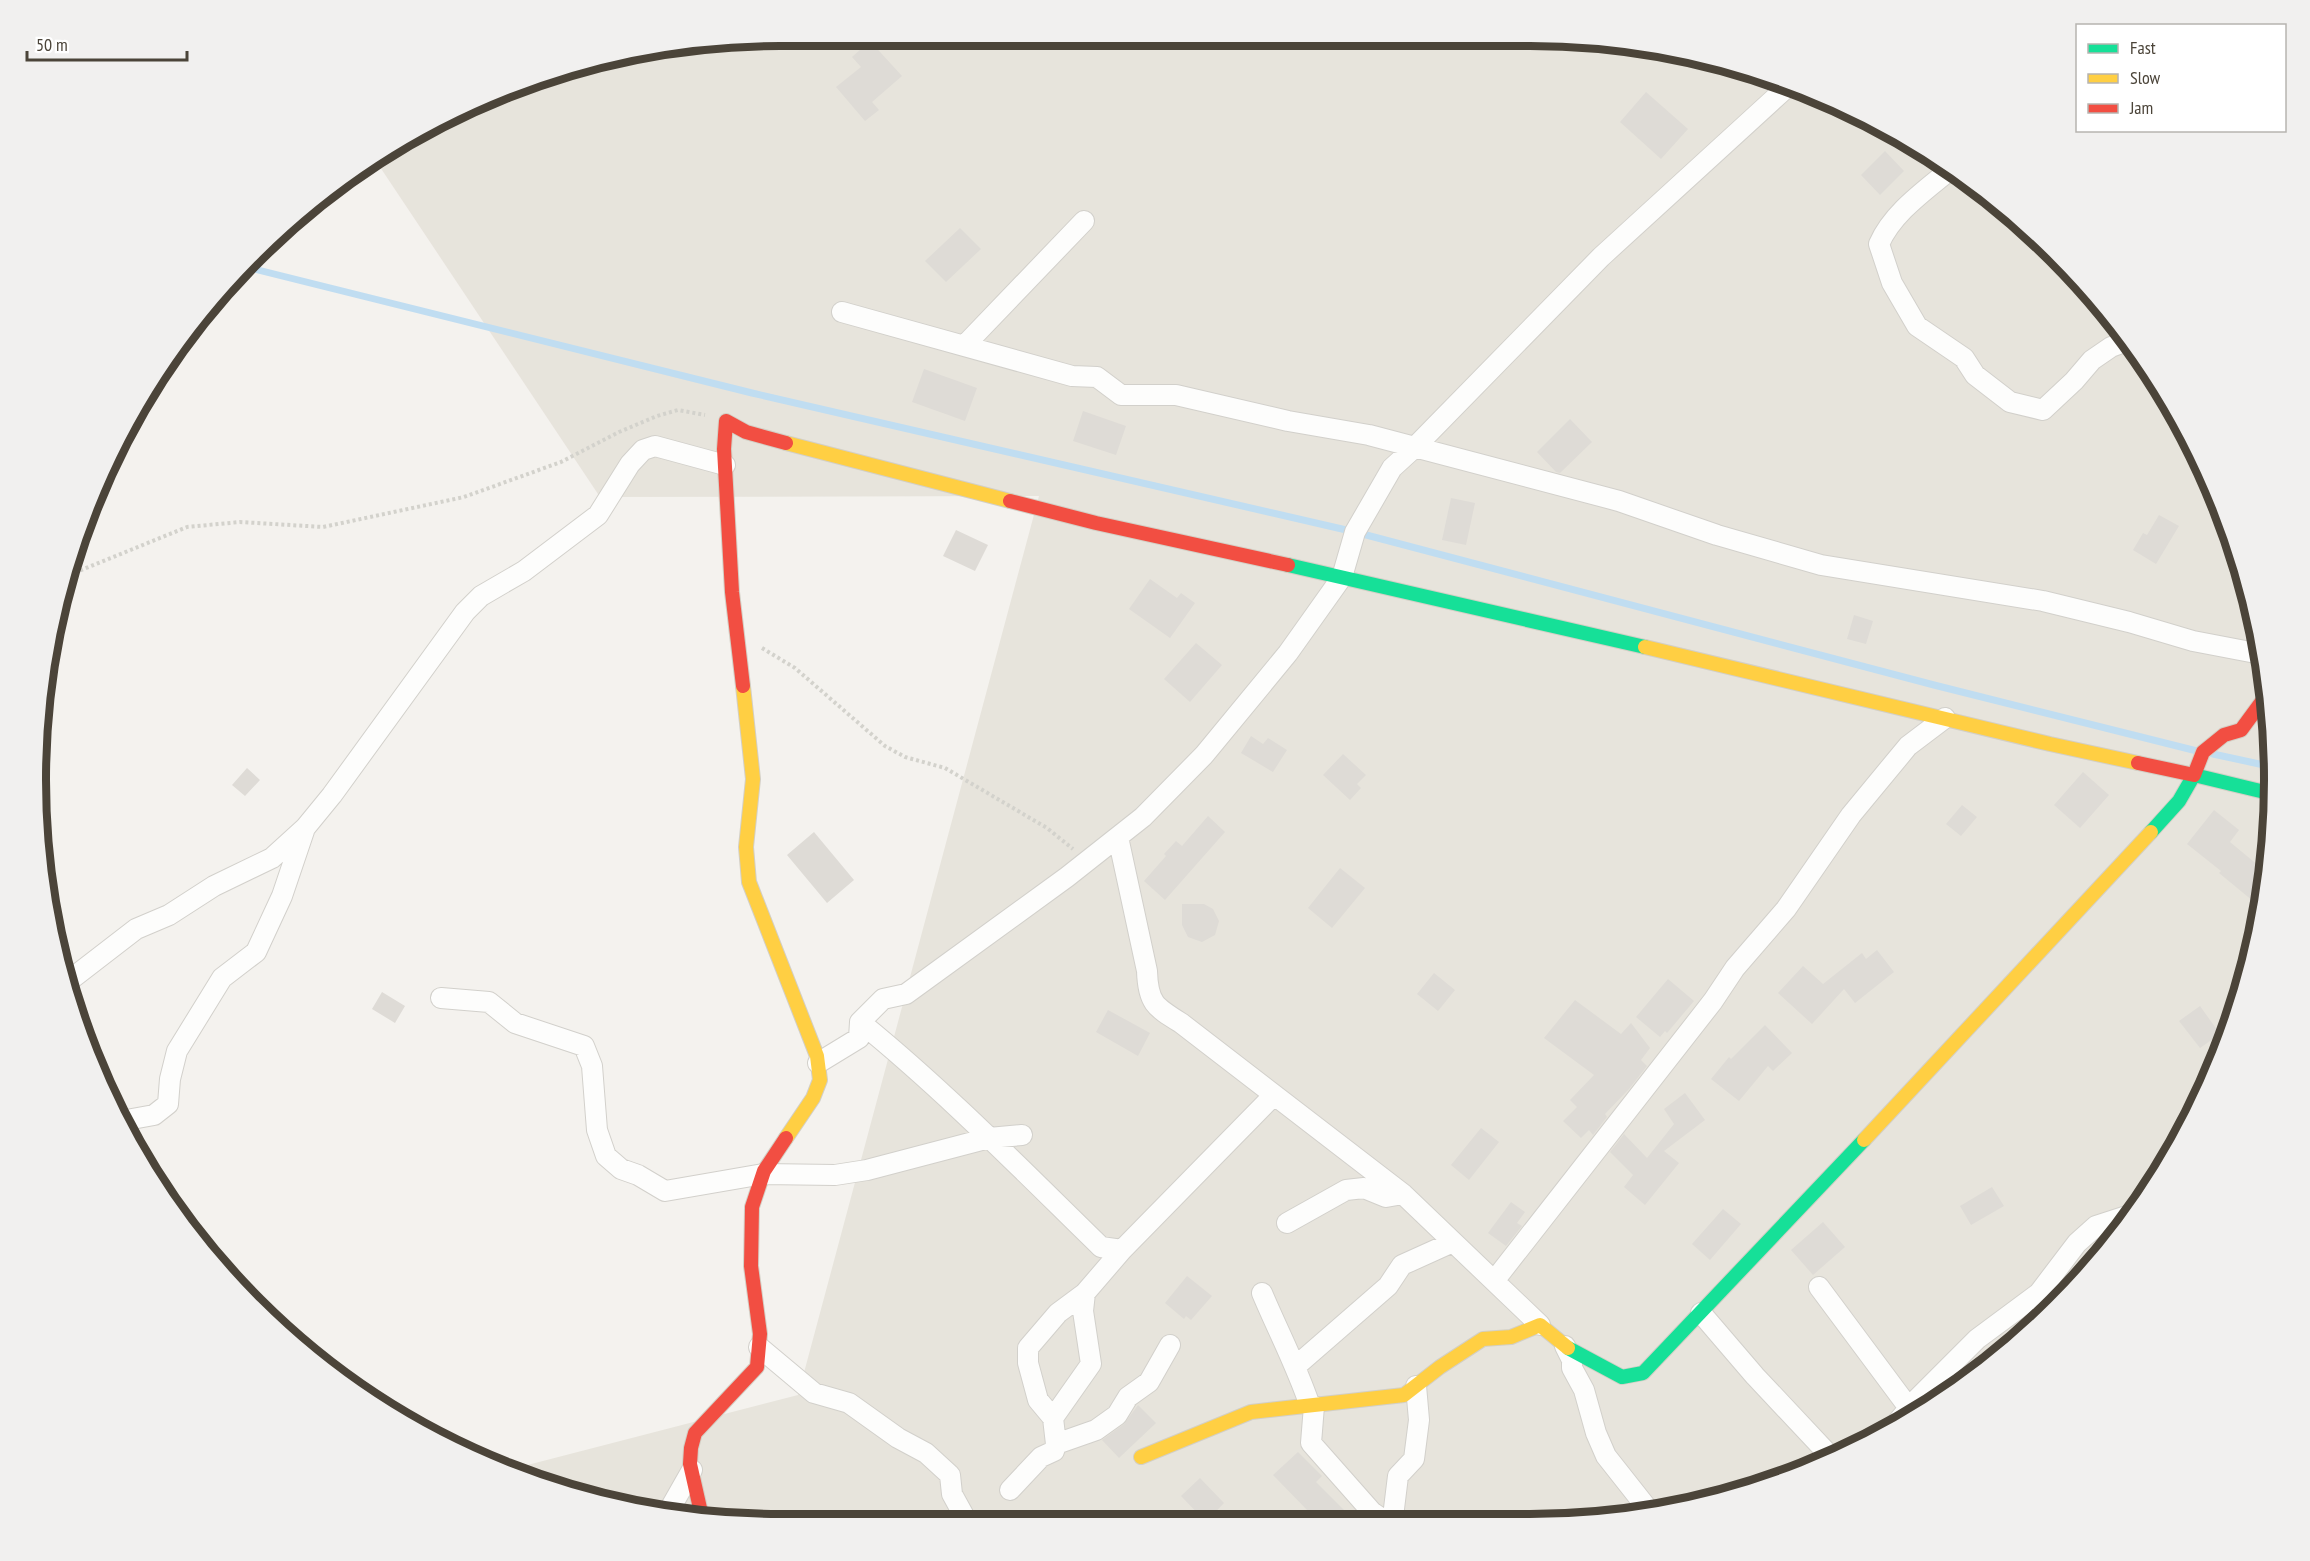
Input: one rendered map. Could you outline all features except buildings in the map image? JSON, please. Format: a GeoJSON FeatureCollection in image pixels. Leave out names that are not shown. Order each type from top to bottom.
{"type":"FeatureCollection","features":[{"type":"Feature","properties":{"kind":"street"},"geometry":{"type":"LineString","coordinates":[[818,1063],[859,1038],[860,1022],[883,999],[906,994],[1088,861],[1143,817],[1204,755],[1288,653],[1342,577],[1355,532],[1392,468],[1601,257],[1782,91]]}},
{"type":"Feature","properties":{"kind":"street"},"geometry":{"type":"LineString","coordinates":[[1944,175],[1911,202],[1884,232],[1879,244],[1892,283],[1917,326],[1964,358],[1975,375],[2010,402],[2043,410],[2074,381],[2091,360],[2119,344]]}},
{"type":"Feature","properties":{"kind":"street"},"geometry":{"type":"LineString","coordinates":[[964,346],[1084,221]]}},
{"type":"Feature","properties":{"kind":"street"},"geometry":{"type":"LineString","coordinates":[[842,312],[1071,376],[1097,377],[1121,395],[1176,395],[1288,421],[1370,435],[1619,501],[1717,535],[1821,565],[2043,601],[2129,622],[2193,641],[2252,652]]}},
{"type":"Feature","properties":{"kind":"street"},"geometry":{"type":"LineString","coordinates":[[700,1510],[692,1470],[691,1448],[695,1433],[757,1367],[760,1334],[751,1266],[752,1207],[763,1174],[813,1098],[820,1080],[818,1063],[749,882],[746,847],[753,779],[732,592],[725,465],[726,421],[746,432],[1095,523],[1518,616],[2050,744],[2264,792]]}},
{"type":"Feature","properties":{"kind":"street"},"geometry":{"type":"LineString","coordinates":[[74,977],[136,928],[169,915],[214,886],[272,858],[305,828],[332,795],[465,612],[481,596],[524,571],[598,515],[630,464],[643,450],[655,446],[725,465]]}},
{"type":"Feature","properties":{"kind":"street"},"geometry":{"type":"LineString","coordinates":[[1118,837],[1147,971],[1148,992],[1157,1008],[1181,1023],[1403,1194],[1565,1347],[1622,1377],[1643,1373],[1701,1313],[2179,801],[2194,775],[2203,752],[2224,735],[2241,730],[2259,705]]}},
{"type":"Feature","properties":{"kind":"street"},"geometry":{"type":"LineString","coordinates":[[1494,1281],[1713,1001],[1735,968],[1786,909],[1851,814],[1908,746],[1945,718]]}},
{"type":"Feature","properties":{"kind":"street"},"geometry":{"type":"LineString","coordinates":[[130,1119],[154,1115],[168,1104],[170,1079],[177,1050],[222,978],[256,952],[282,896],[305,828]]}},
{"type":"Feature","properties":{"kind":"street"},"geometry":{"type":"LineString","coordinates":[[441,998],[489,1002],[515,1023],[584,1046],[592,1066],[597,1130],[606,1156],[621,1169],[638,1175],[665,1191],[763,1174],[835,1175],[867,1170],[988,1138],[1022,1135]]}},
{"type":"Feature","properties":{"kind":"street"},"geometry":{"type":"LineString","coordinates":[[860,1022],[892,1048],[1101,1247],[1122,1250]]}},
{"type":"Feature","properties":{"kind":"street"},"geometry":{"type":"LineString","coordinates":[[1010,1490],[1041,1457],[1054,1451],[1056,1444],[1053,1418],[1038,1400],[1028,1363],[1028,1348],[1058,1313],[1085,1293],[1122,1250],[1274,1095]]}},
{"type":"Feature","properties":{"kind":"street"},"geometry":{"type":"LineString","coordinates":[[1287,1223],[1346,1190],[1364,1188],[1386,1197],[1403,1194]]}},
{"type":"Feature","properties":{"kind":"street"},"geometry":{"type":"LineString","coordinates":[[1820,1287],[1909,1408],[1977,1339],[2039,1293],[2077,1243],[2096,1226],[2118,1219]]}},
{"type":"Feature","properties":{"kind":"street"},"geometry":{"type":"LineString","coordinates":[[1296,1366],[1388,1286],[1402,1265],[1453,1242]]}},
{"type":"Feature","properties":{"kind":"street"},"geometry":{"type":"LineString","coordinates":[[1053,1418],[1091,1364],[1083,1311],[1085,1293]]}},
{"type":"Feature","properties":{"kind":"street"},"geometry":{"type":"LineString","coordinates":[[1262,1293],[1312,1406],[1311,1443],[1375,1514]]}},
{"type":"Feature","properties":{"kind":"street"},"geometry":{"type":"LineString","coordinates":[[1701,1313],[1755,1376],[1826,1452]]}},
{"type":"Feature","properties":{"kind":"street"},"geometry":{"type":"LineString","coordinates":[[1141,1457],[1245,1414],[1404,1395],[1483,1339],[1511,1337],[1540,1325]]}},
{"type":"Feature","properties":{"kind":"street"},"geometry":{"type":"LineString","coordinates":[[1056,1444],[1096,1430],[1117,1414],[1128,1397],[1149,1382],[1170,1345]]}},
{"type":"Feature","properties":{"kind":"street"},"geometry":{"type":"LineString","coordinates":[[759,1347],[814,1393],[849,1403],[898,1438],[926,1453],[950,1475],[952,1494],[963,1514]]}},
{"type":"Feature","properties":{"kind":"street"},"geometry":{"type":"LineString","coordinates":[[1565,1347],[1572,1360],[1572,1368],[1584,1390],[1596,1433],[1606,1456],[1644,1505]]}},
{"type":"Feature","properties":{"kind":"street"},"geometry":{"type":"LineString","coordinates":[[1393,1514],[1398,1476],[1414,1459],[1419,1420],[1416,1386]]}},
{"type":"Feature","properties":{"kind":"street"},"geometry":{"type":"LineString","coordinates":[[672,1506],[692,1470]]}},
{"type":"Feature","properties":{"kind":"path"},"geometry":{"type":"LineString","coordinates":[[77,572],[187,527],[240,522],[323,527],[464,497],[561,462],[619,432],[678,410],[726,421]]}},
{"type":"Feature","properties":{"kind":"path"},"geometry":{"type":"LineString","coordinates":[[736,633],[795,668],[885,746],[905,757],[945,768],[1047,828],[1088,861]]}},
{"type":"Feature","properties":{"kind":"shaded area"},"geometry":{"type":"Polygon","coordinates":[[[780,46],[1530,46],[1625,53],[1673,61],[1765,85],[1854,122],[1897,145],[1976,198],[2013,229],[2049,261],[2112,334],[2140,373],[2188,456],[2225,545],[2238,591],[2249,637],[2262,732],[2264,780],[2257,876],[2249,924],[2225,1016],[2188,1105],[2165,1148],[2112,1227],[2049,1300],[1976,1363],[1937,1391],[1896,1416],[1810,1459],[1765,1476],[1719,1489],[1673,1500],[1578,1513],[780,1514],[732,1513],[685,1508],[637,1500],[545,1476],[521,1467],[798,1395],[1039,496],[600,497],[379,166],[456,122],[545,85],[637,61],[685,53],[780,46]]]}},
{"type":"Feature","properties":{"kind":"waterway"},"geometry":{"type":"LineString","coordinates":[[254,269],[752,393],[1355,532],[1934,685],[2197,751]]}},
{"type":"Feature","properties":{"kind":"waterway"},"geometry":{"type":"LineString","coordinates":[[2213,754],[2263,765]]}},
{"type":"Feature","properties":{"kind":"traffic: fast"},"geometry":{"type":"LineString","coordinates":[[1288,565],[1645,647]]}},
{"type":"Feature","properties":{"kind":"traffic: fast"},"geometry":{"type":"LineString","coordinates":[[2151,832],[2179,801],[2194,775],[2264,792]]}},
{"type":"Feature","properties":{"kind":"traffic: fast"},"geometry":{"type":"LineString","coordinates":[[1568,1348],[1622,1377],[1643,1373],[1864,1140]]}},
{"type":"Feature","properties":{"kind":"traffic: slow"},"geometry":{"type":"LineString","coordinates":[[786,443],[1010,501]]}},
{"type":"Feature","properties":{"kind":"traffic: slow"},"geometry":{"type":"LineString","coordinates":[[1645,647],[2138,763]]}},
{"type":"Feature","properties":{"kind":"traffic: slow"},"geometry":{"type":"LineString","coordinates":[[743,686],[753,779],[746,847],[749,882],[817,1056],[820,1080],[813,1098],[786,1138]]}},
{"type":"Feature","properties":{"kind":"traffic: slow"},"geometry":{"type":"LineString","coordinates":[[1864,1140],[2151,832]]}},
{"type":"Feature","properties":{"kind":"traffic: slow"},"geometry":{"type":"LineString","coordinates":[[1141,1457],[1251,1412],[1404,1395],[1440,1367],[1483,1339],[1511,1337],[1540,1325],[1568,1348]]}},
{"type":"Feature","properties":{"kind":"traffic: jam"},"geometry":{"type":"LineString","coordinates":[[743,686],[732,592],[724,449],[726,421],[746,432],[786,443]]}},
{"type":"Feature","properties":{"kind":"traffic: jam"},"geometry":{"type":"LineString","coordinates":[[1010,501],[1096,523],[1288,565]]}},
{"type":"Feature","properties":{"kind":"traffic: jam"},"geometry":{"type":"LineString","coordinates":[[2138,763],[2194,775],[2203,752],[2224,735],[2241,730],[2259,705]]}},
{"type":"Feature","properties":{"kind":"traffic: jam"},"geometry":{"type":"LineString","coordinates":[[700,1510],[690,1464],[695,1433],[757,1367],[760,1334],[751,1266],[752,1207],[764,1171],[786,1138]]}}]}
